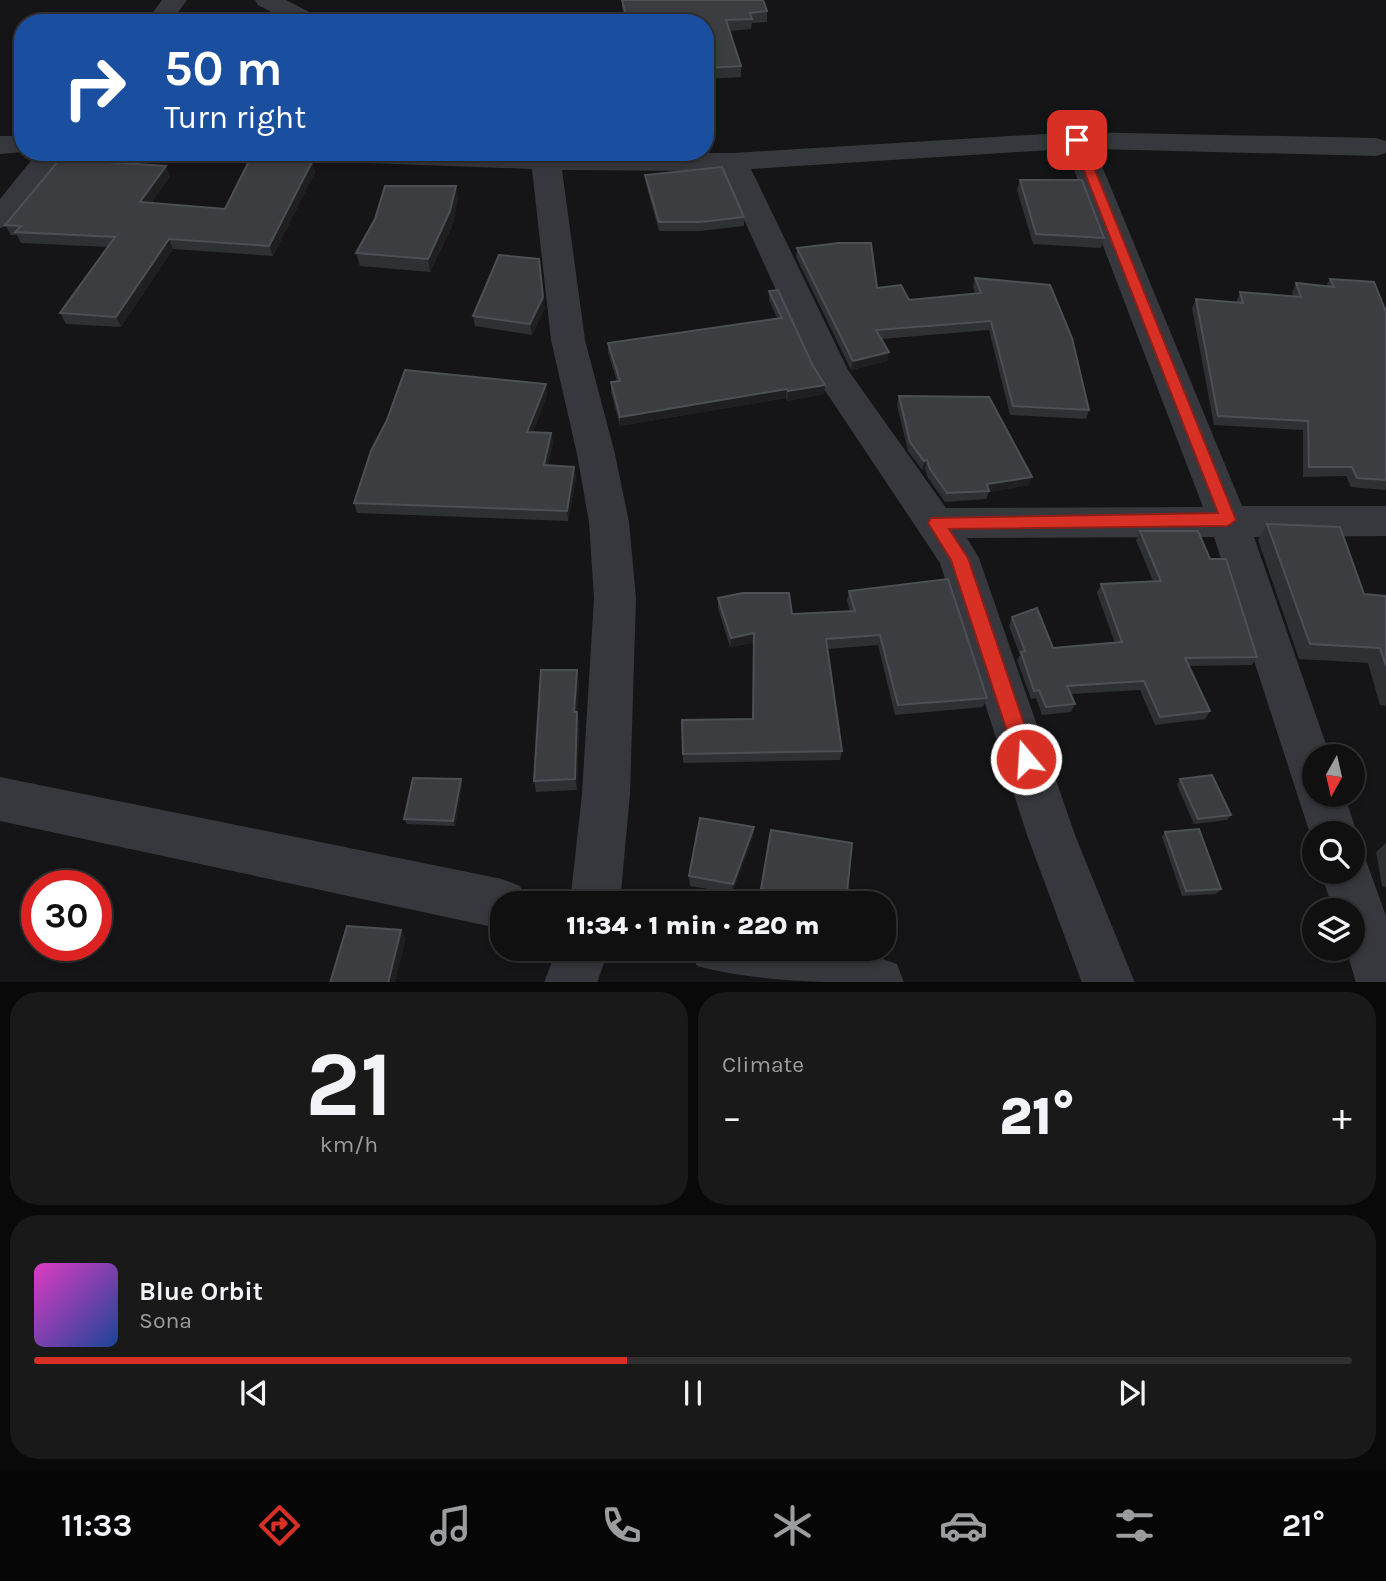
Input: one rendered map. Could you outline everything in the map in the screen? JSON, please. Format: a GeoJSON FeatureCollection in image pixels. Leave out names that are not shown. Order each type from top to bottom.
{"type":"FeatureCollection","features":[{"type":"Feature","properties":{"kind":"street"},"geometry":{"type":"LineString","coordinates":[[164,14],[176,0]]}},
{"type":"Feature","properties":{"kind":"street"},"geometry":{"type":"LineString","coordinates":[[267,0],[294,14]]}},
{"type":"Feature","properties":{"kind":"street"},"geometry":{"type":"LineString","coordinates":[[1077,140],[1228,520],[1303,744]]}},
{"type":"Feature","properties":{"kind":"street"},"geometry":{"type":"LineString","coordinates":[[696,161],[733,162],[1077,140],[1383,153]]}},
{"type":"Feature","properties":{"kind":"street"},"geometry":{"type":"LineString","coordinates":[[0,219],[46,161]]}},
{"type":"Feature","properties":{"kind":"street"},"geometry":{"type":"LineString","coordinates":[[547,161],[568,340],[607,508],[615,598],[606,794],[596,891]]}},
{"type":"Feature","properties":{"kind":"street"},"geometry":{"type":"LineString","coordinates":[[733,162],[832,374],[959,558],[1051,835],[1109,982]]}},
{"type":"Feature","properties":{"kind":"street"},"geometry":{"type":"LineString","coordinates":[[936,523],[1386,521]]}},
{"type":"Feature","properties":{"kind":"street"},"geometry":{"type":"LineString","coordinates":[[0,799],[490,901]]}},
{"type":"Feature","properties":{"kind":"street"},"geometry":{"type":"LineString","coordinates":[[1350,884],[1383,982]]}},
{"type":"Feature","properties":{"kind":"street"},"geometry":{"type":"LineString","coordinates":[[570,982],[578,961]]}},
{"type":"Feature","properties":{"kind":"street"},"geometry":{"type":"LineString","coordinates":[[777,961],[878,982]]}},
{"type":"Feature","properties":{"kind":"building"},"geometry":{"type":"Polygon","coordinates":[[[622,0],[763,0],[767,11],[750,13],[752,19],[726,20],[741,66],[714,68],[714,14],[626,14],[622,0]]]}},
{"type":"Feature","properties":{"kind":"building"},"geometry":{"type":"Polygon","coordinates":[[[58,161],[166,166],[140,202],[225,209],[249,161],[312,162],[269,246],[169,239],[116,317],[60,313],[115,237],[15,232],[21,226],[5,225],[58,161]]]}},
{"type":"Feature","properties":{"kind":"building"},"geometry":{"type":"Polygon","coordinates":[[[722,167],[744,217],[700,222],[659,222],[645,175],[722,167]]]}},
{"type":"Feature","properties":{"kind":"building"},"geometry":{"type":"Polygon","coordinates":[[[1020,180],[1082,180],[1104,238],[1036,234],[1020,180]]]}},
{"type":"Feature","properties":{"kind":"building"},"geometry":{"type":"Polygon","coordinates":[[[385,186],[456,186],[450,211],[428,259],[356,253],[375,219],[385,186]]]}},
{"type":"Feature","properties":{"kind":"building"},"geometry":{"type":"Polygon","coordinates":[[[839,243],[871,243],[877,288],[901,285],[909,300],[981,293],[975,278],[1050,285],[1072,338],[1089,410],[1013,406],[991,321],[876,330],[889,352],[853,361],[797,248],[839,243]]]}},
{"type":"Feature","properties":{"kind":"building"},"geometry":{"type":"Polygon","coordinates":[[[499,255],[539,259],[543,297],[530,324],[473,316],[499,255]]]}},
{"type":"Feature","properties":{"kind":"building"},"geometry":{"type":"Polygon","coordinates":[[[1330,279],[1374,282],[1386,312],[1386,480],[1357,478],[1352,467],[1309,467],[1308,421],[1218,416],[1196,299],[1243,303],[1240,292],[1301,297],[1296,283],[1334,287],[1330,279]]]}},
{"type":"Feature","properties":{"kind":"building"},"geometry":{"type":"Polygon","coordinates":[[[778,290],[813,366],[825,385],[620,417],[611,382],[620,381],[608,343],[782,318],[769,291],[778,290]]]}},
{"type":"Feature","properties":{"kind":"building"},"geometry":{"type":"Polygon","coordinates":[[[405,370],[546,384],[527,432],[551,433],[544,465],[574,467],[567,511],[354,503],[371,451],[387,420],[405,370]]]}},
{"type":"Feature","properties":{"kind":"building"},"geometry":{"type":"Polygon","coordinates":[[[899,396],[989,397],[1032,477],[987,484],[989,491],[947,493],[927,460],[924,461],[910,442],[899,396]]]}},
{"type":"Feature","properties":{"kind":"building"},"geometry":{"type":"Polygon","coordinates":[[[1267,524],[1340,527],[1364,594],[1386,596],[1386,666],[1380,648],[1310,644],[1267,524]]]}},
{"type":"Feature","properties":{"kind":"building"},"geometry":{"type":"Polygon","coordinates":[[[1140,531],[1198,531],[1210,559],[1226,559],[1257,657],[1185,658],[1210,711],[1160,717],[1144,681],[1067,686],[1075,704],[1046,707],[1039,690],[1034,691],[1021,652],[1025,651],[1012,617],[1037,608],[1053,648],[1122,642],[1101,584],[1161,581],[1140,531]]]}},
{"type":"Feature","properties":{"kind":"building"},"geometry":{"type":"Polygon","coordinates":[[[948,579],[987,698],[898,705],[880,635],[826,639],[842,751],[683,754],[682,720],[753,719],[754,633],[731,638],[718,598],[743,593],[789,593],[792,614],[855,611],[849,591],[948,579]]]}},
{"type":"Feature","properties":{"kind":"building"},"geometry":{"type":"Polygon","coordinates":[[[541,670],[577,670],[574,712],[577,712],[575,779],[534,781],[541,670]]]}},
{"type":"Feature","properties":{"kind":"building"},"geometry":{"type":"Polygon","coordinates":[[[1212,775],[1231,815],[1198,819],[1180,779],[1212,775]]]}},
{"type":"Feature","properties":{"kind":"building"},"geometry":{"type":"Polygon","coordinates":[[[413,778],[461,779],[453,821],[404,819],[413,778]]]}},
{"type":"Feature","properties":{"kind":"building"},"geometry":{"type":"Polygon","coordinates":[[[700,818],[754,827],[733,884],[689,876],[700,818]]]}},
{"type":"Feature","properties":{"kind":"building"},"geometry":{"type":"Polygon","coordinates":[[[1199,829],[1221,889],[1186,891],[1165,832],[1199,829]]]}},
{"type":"Feature","properties":{"kind":"building"},"geometry":{"type":"Polygon","coordinates":[[[771,830],[852,843],[847,891],[761,889],[771,830]]]}},
{"type":"Feature","properties":{"kind":"building"},"geometry":{"type":"Polygon","coordinates":[[[347,926],[401,930],[388,982],[330,982],[347,926]]]}},
{"type":"Feature","properties":{"kind":"route"},"geometry":{"type":"LineString","coordinates":[[1026,759],[959,558],[936,523],[1228,520],[1077,140]]}}]}
